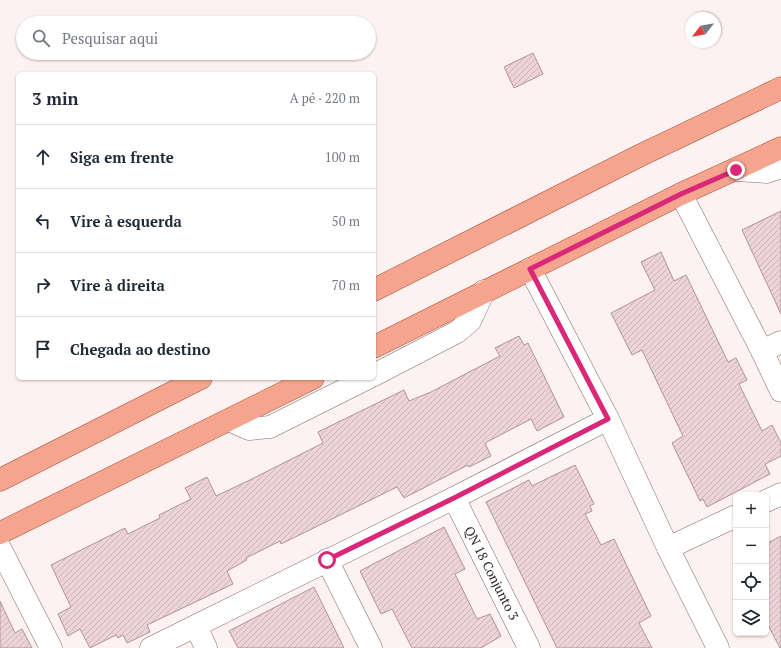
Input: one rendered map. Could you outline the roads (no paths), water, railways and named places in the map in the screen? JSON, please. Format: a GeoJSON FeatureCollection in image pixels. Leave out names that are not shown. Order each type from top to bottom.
{"type":"FeatureCollection","features":[{"type":"Feature","properties":{"kind":"main road"},"geometry":{"type":"LineString","coordinates":[[376,289],[639,156],[781,88]]}},
{"type":"Feature","properties":{"kind":"main road"},"geometry":{"type":"LineString","coordinates":[[376,346],[681,194],[781,148]]}},
{"type":"Feature","properties":{"kind":"main road"},"geometry":{"type":"LineString","coordinates":[[0,480],[197,380]]}},
{"type":"Feature","properties":{"kind":"main road"},"geometry":{"type":"LineString","coordinates":[[0,532],[308,380]]}},
{"type":"Feature","properties":{"kind":"street"},"geometry":{"type":"LineString","coordinates":[[736,170],[767,172],[781,167]]}},
{"type":"Feature","properties":{"kind":"street"},"geometry":{"type":"LineString","coordinates":[[681,194],[772,346],[781,391]]}},
{"type":"Feature","properties":{"kind":"street"},"geometry":{"type":"LineString","coordinates":[[530,269],[608,419],[668,548],[718,648]]}},
{"type":"Feature","properties":{"kind":"street"},"geometry":{"type":"LineString","coordinates":[[376,374],[457,332],[470,321],[484,291]]}},
{"type":"Feature","properties":{"kind":"street"},"geometry":{"type":"LineString","coordinates":[[229,420],[250,429],[270,426],[364,380]]}},
{"type":"Feature","properties":{"kind":"street"},"geometry":{"type":"LineString","coordinates":[[151,648],[454,498],[608,419]]}},
{"type":"Feature","properties":{"kind":"street"},"geometry":{"type":"LineString","coordinates":[[769,500],[781,494]]}},
{"type":"Feature","properties":{"kind":"street","name":"QN 18 Conjunto 3"},"geometry":{"type":"LineString","coordinates":[[454,498],[529,648]]}},
{"type":"Feature","properties":{"kind":"street"},"geometry":{"type":"LineString","coordinates":[[668,548],[733,517]]}},
{"type":"Feature","properties":{"kind":"street"},"geometry":{"type":"LineString","coordinates":[[0,548],[51,648]]}},
{"type":"Feature","properties":{"kind":"street"},"geometry":{"type":"LineString","coordinates":[[327,560],[371,648]]}},
{"type":"Feature","properties":{"kind":"street"},"geometry":{"type":"LineString","coordinates":[[196,626],[206,648]]}}]}
